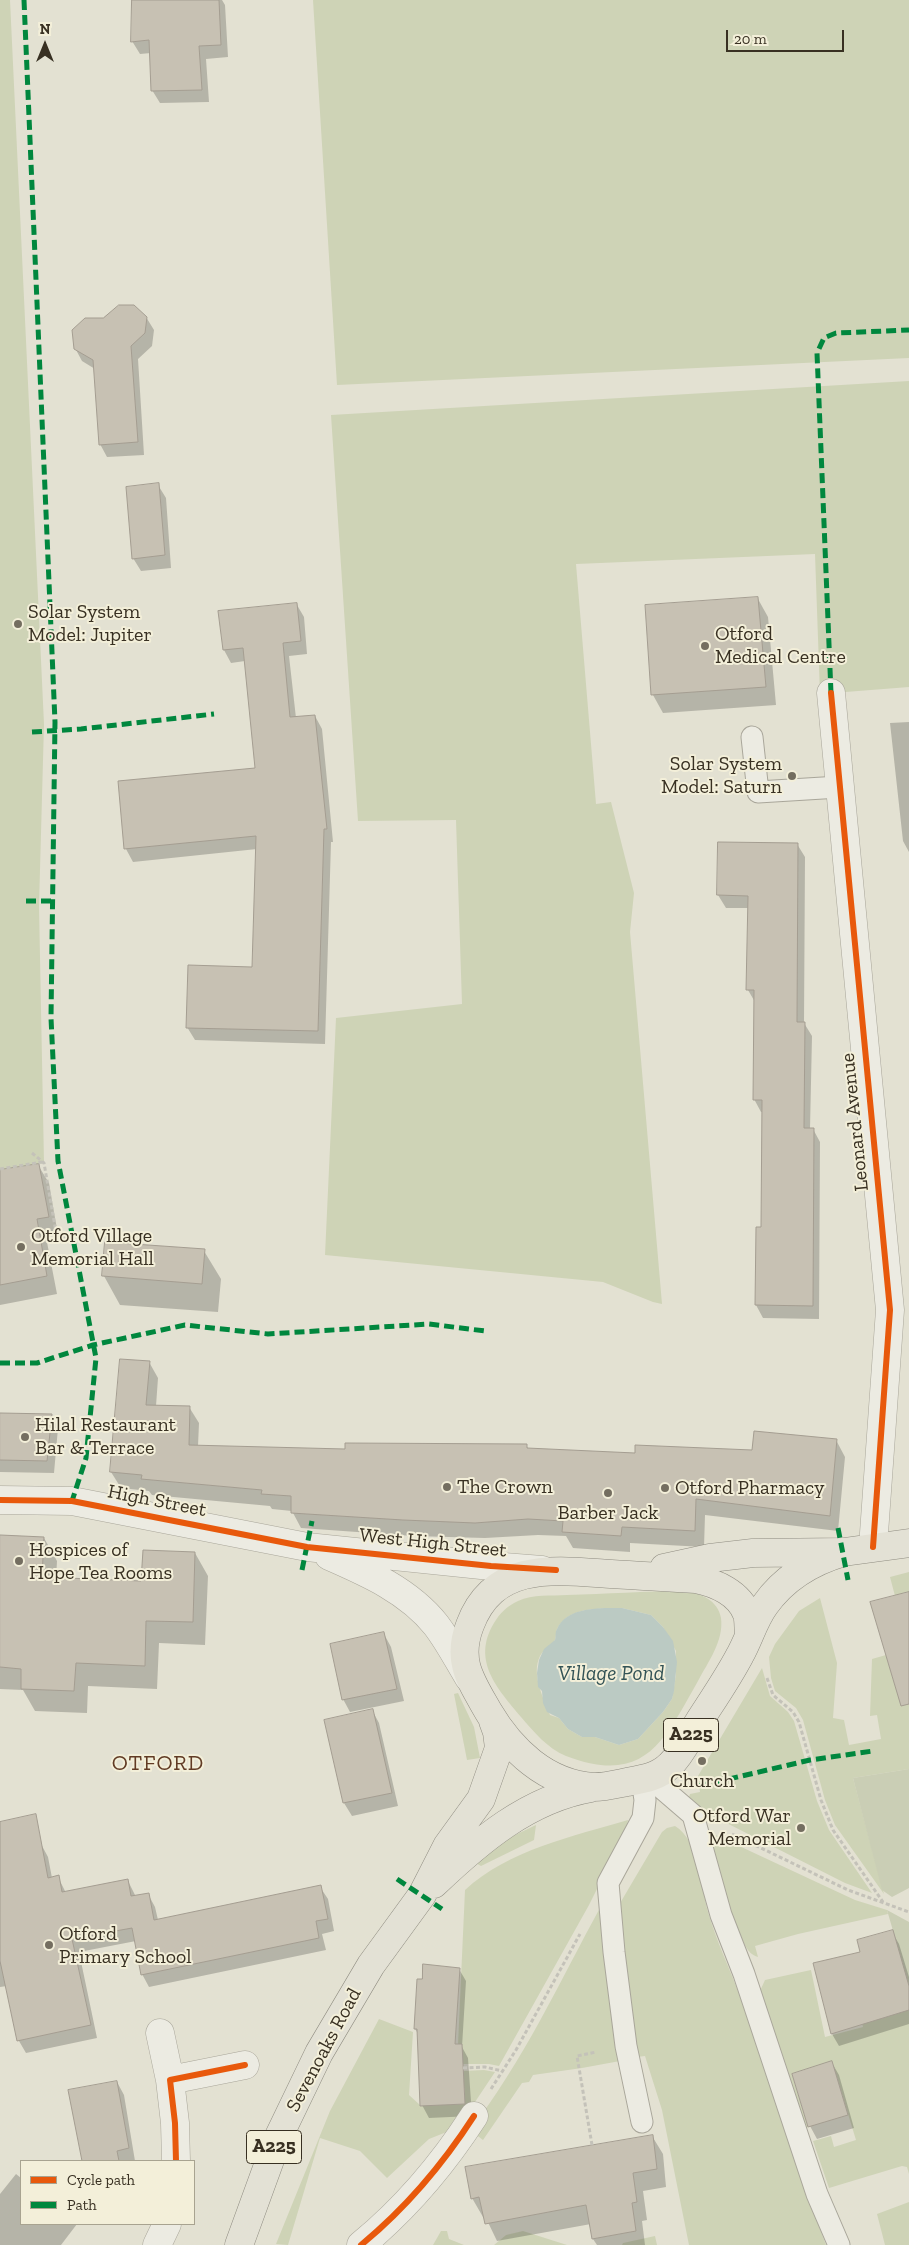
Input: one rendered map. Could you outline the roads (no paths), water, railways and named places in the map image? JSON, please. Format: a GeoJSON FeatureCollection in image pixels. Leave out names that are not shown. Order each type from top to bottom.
{"type":"FeatureCollection","features":[{"type":"Feature","properties":{"kind":"main road","name":"A225"},"geometry":{"type":"LineString","coordinates":[[625,1575],[710,1558],[753,1553],[844,1552],[909,1542]]}},
{"type":"Feature","properties":{"kind":"main road","name":"A225"},"geometry":{"type":"LineString","coordinates":[[749,1634],[746,1614],[739,1601],[716,1583],[696,1579],[556,1570],[529,1573],[512,1578],[496,1587],[483,1600],[474,1613],[465,1636],[464,1662],[469,1678],[507,1741],[532,1763],[562,1780],[595,1787],[646,1779],[662,1772],[677,1757],[736,1663],[764,1606],[780,1587],[811,1564],[844,1552]]}},
{"type":"Feature","properties":{"kind":"main road","name":"Sevenoaks Road"},"geometry":{"type":"LineString","coordinates":[[422,1895],[446,1846],[476,1808],[494,1764],[499,1740],[489,1713]]}},
{"type":"Feature","properties":{"kind":"main road","name":"Sevenoaks Road"},"geometry":{"type":"LineString","coordinates":[[238,2245],[278,2138],[318,2053],[371,1965],[422,1895],[454,1864],[506,1823],[522,1813],[559,1796],[595,1787]]}},
{"type":"Feature","properties":{"kind":"street","name":"Leonard Avenue"},"geometry":{"type":"LineString","coordinates":[[831,693],[890,1310],[873,1547]]}},
{"type":"Feature","properties":{"kind":"street","name":"High Street"},"geometry":{"type":"LineString","coordinates":[[0,1500],[72,1501],[307,1547]]}},
{"type":"Feature","properties":{"kind":"street","name":"West High Street"},"geometry":{"type":"LineString","coordinates":[[307,1547],[491,1566],[556,1570]]}},
{"type":"Feature","properties":{"kind":"street","name":"West High Street"},"geometry":{"type":"LineString","coordinates":[[307,1547],[389,1585],[409,1598],[436,1625],[469,1678]]}},
{"type":"Feature","properties":{"kind":"street"},"geometry":{"type":"LineString","coordinates":[[160,2033],[170,2080],[175,2124],[176,2160]]}},
{"type":"Feature","properties":{"kind":"street"},"geometry":{"type":"LineString","coordinates":[[170,2080],[245,2065]]}},
{"type":"Feature","properties":{"kind":"street"},"geometry":{"type":"LineString","coordinates":[[361,2245],[379,2230],[426,2182],[474,2116]]}},
{"type":"Feature","properties":{"kind":"street"},"geometry":{"type":"LineString","coordinates":[[157,2245],[167,2225]]}},
{"type":"Feature","properties":{"kind":"lane"},"geometry":{"type":"LineString","coordinates":[[752,737],[758,792],[839,787]]}},
{"type":"Feature","properties":{"kind":"lane"},"geometry":{"type":"LineString","coordinates":[[646,1779],[693,1815],[722,1915],[744,1974],[817,2194],[838,2245]]}},
{"type":"Feature","properties":{"kind":"lane"},"geometry":{"type":"LineString","coordinates":[[642,2122],[626,2046],[614,1952],[608,1882],[644,1818],[646,1779]]}},
{"type":"Feature","properties":{"kind":"water","name":"Village Pond"},"geometry":{"type":"Polygon","coordinates":[[[622,1608],[651,1615],[673,1641],[677,1662],[672,1699],[663,1712],[638,1739],[619,1745],[595,1737],[582,1737],[568,1729],[559,1718],[547,1712],[543,1703],[542,1691],[538,1687],[537,1673],[539,1660],[544,1649],[555,1640],[557,1629],[562,1621],[577,1612],[586,1610],[622,1608]]]}},
{"type":"Feature","properties":{"kind":"place","name":"Solar System Model: Jupiter"},"geometry":{"type":"Point","coordinates":[18,624]}},
{"type":"Feature","properties":{"kind":"place","name":"Otford Medical Centre"},"geometry":{"type":"Point","coordinates":[705,646]}},
{"type":"Feature","properties":{"kind":"place","name":"Solar System Model: Saturn"},"geometry":{"type":"Point","coordinates":[792,776]}},
{"type":"Feature","properties":{"kind":"place","name":"Otford Village Memorial Hall"},"geometry":{"type":"Point","coordinates":[21,1247]}},
{"type":"Feature","properties":{"kind":"place","name":"Hilal Restaurant Bar & Terrace"},"geometry":{"type":"Point","coordinates":[25,1437]}},
{"type":"Feature","properties":{"kind":"place","name":"The Crown"},"geometry":{"type":"Point","coordinates":[447,1487]}},
{"type":"Feature","properties":{"kind":"place","name":"Otford Pharmacy"},"geometry":{"type":"Point","coordinates":[665,1488]}},
{"type":"Feature","properties":{"kind":"place","name":"Barber Jack"},"geometry":{"type":"Point","coordinates":[608,1493]}},
{"type":"Feature","properties":{"kind":"place","name":"Hospices of Hope Tea Rooms"},"geometry":{"type":"Point","coordinates":[19,1561]}},
{"type":"Feature","properties":{"kind":"place","name":"Church"},"geometry":{"type":"Point","coordinates":[702,1761]}},
{"type":"Feature","properties":{"kind":"place","name":"Otford War Memorial"},"geometry":{"type":"Point","coordinates":[801,1828]}},
{"type":"Feature","properties":{"kind":"place","name":"Otford Primary School"},"geometry":{"type":"Point","coordinates":[49,1945]}},
{"type":"Feature","properties":{"kind":"district","name":"OTFORD"},"geometry":{"type":"Point","coordinates":[158,1764]}}]}
